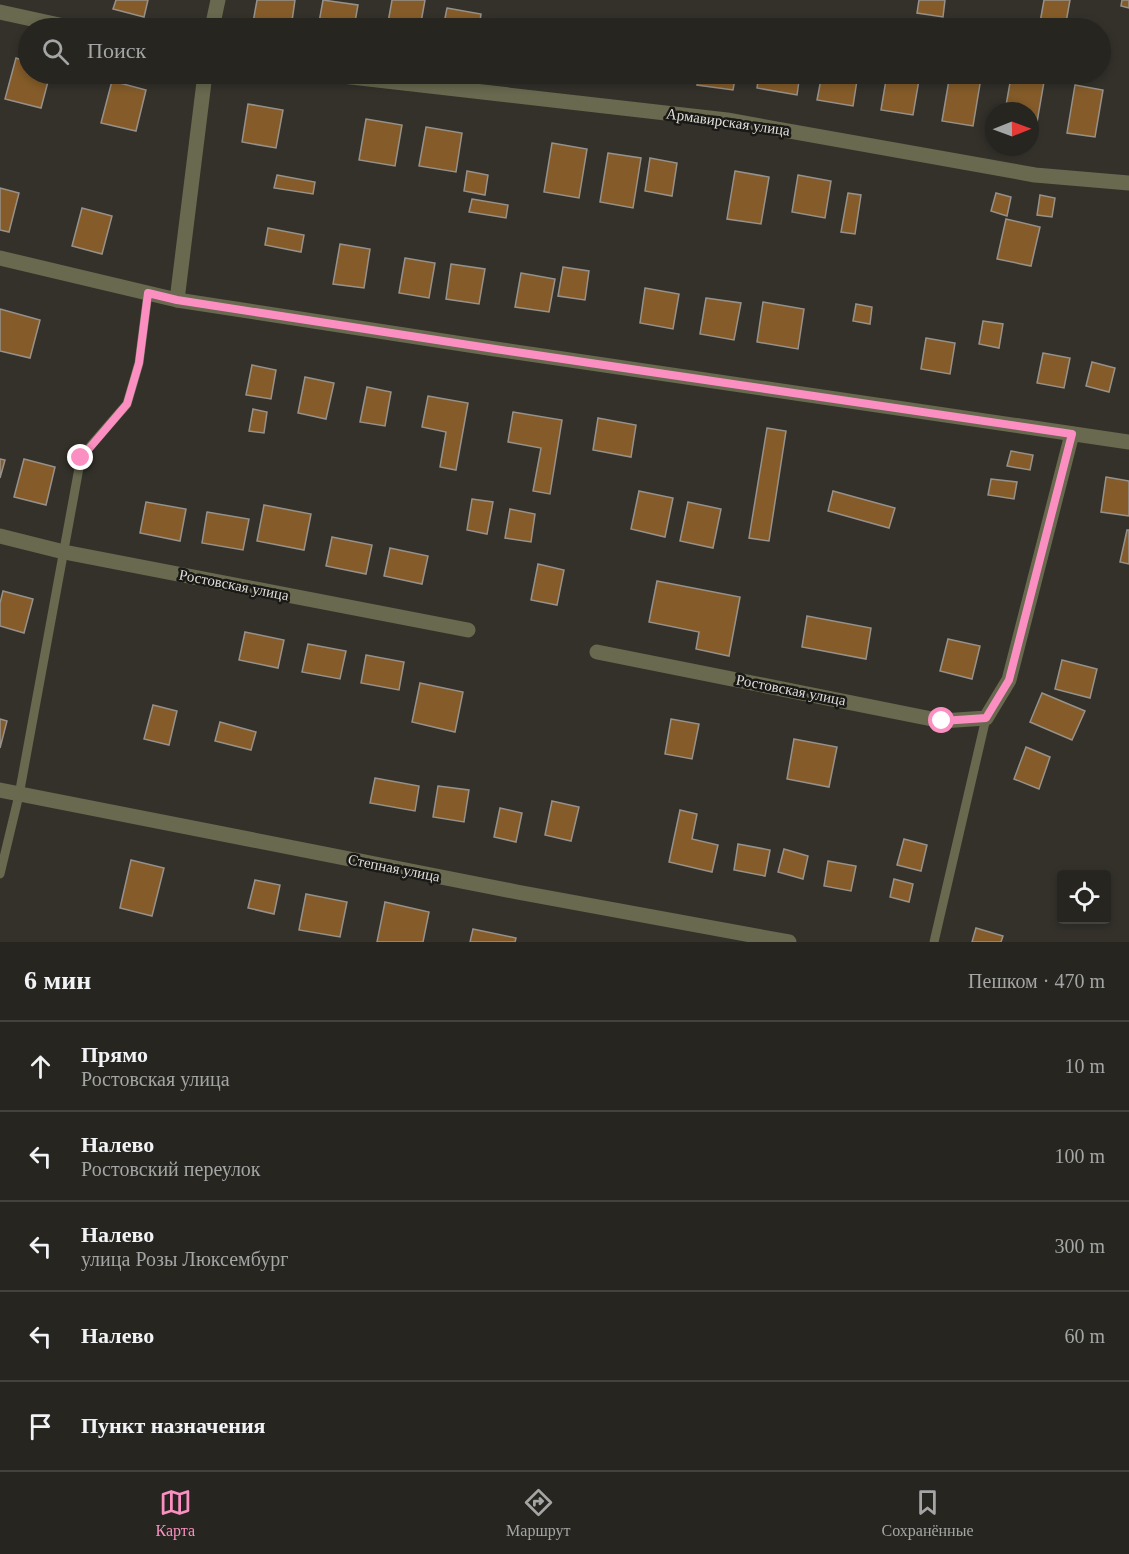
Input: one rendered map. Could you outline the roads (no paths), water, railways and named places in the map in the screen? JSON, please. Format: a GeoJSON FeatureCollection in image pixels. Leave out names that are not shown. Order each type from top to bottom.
{"type":"FeatureCollection","features":[{"type":"Feature","properties":{"kind":"street"},"geometry":{"type":"LineString","coordinates":[[214,18],[218,0]]}},
{"type":"Feature","properties":{"kind":"street"},"geometry":{"type":"LineString","coordinates":[[0,12],[27,18]]}},
{"type":"Feature","properties":{"kind":"street"},"geometry":{"type":"LineString","coordinates":[[177,300],[204,84]]}},
{"type":"Feature","properties":{"kind":"street","name":"Армавирская улица"},"geometry":{"type":"LineString","coordinates":[[412,84],[727,120],[1035,175],[1129,183]]}},
{"type":"Feature","properties":{"kind":"street"},"geometry":{"type":"LineString","coordinates":[[0,258],[177,300],[1129,442]]}},
{"type":"Feature","properties":{"kind":"street"},"geometry":{"type":"LineString","coordinates":[[986,718],[1009,680],[1072,434]]}},
{"type":"Feature","properties":{"kind":"street","name":"Ростовская улица"},"geometry":{"type":"LineString","coordinates":[[0,536],[64,552],[468,630]]}},
{"type":"Feature","properties":{"kind":"street","name":"Ростовская улица"},"geometry":{"type":"LineString","coordinates":[[597,652],[942,721],[986,718]]}},
{"type":"Feature","properties":{"kind":"street","name":"Степная улица"},"geometry":{"type":"LineString","coordinates":[[0,790],[517,892],[789,942]]}},
{"type":"Feature","properties":{"kind":"lane"},"geometry":{"type":"LineString","coordinates":[[0,874],[19,795],[81,458],[127,404],[139,363],[148,293]]}},
{"type":"Feature","properties":{"kind":"lane"},"geometry":{"type":"LineString","coordinates":[[934,942],[986,718]]}}]}
